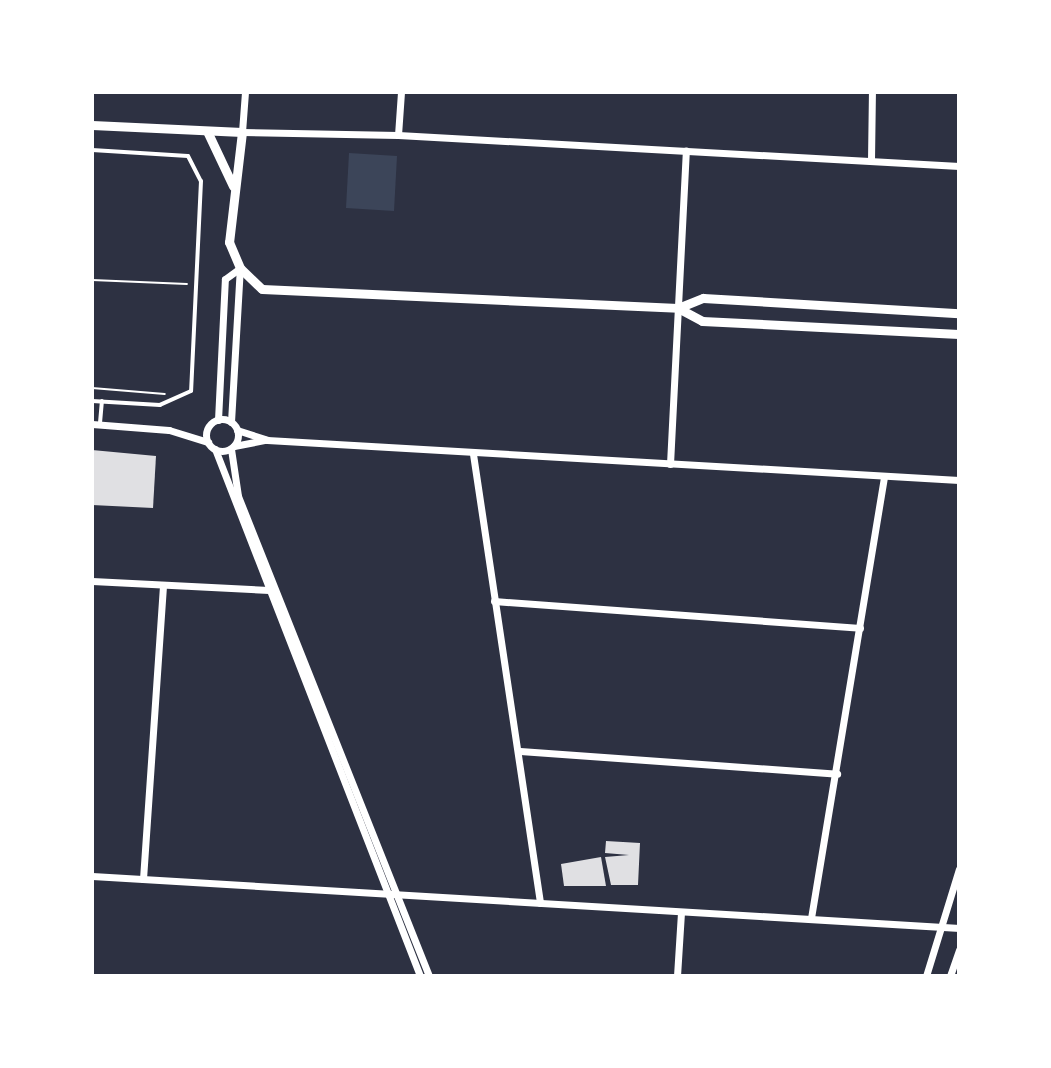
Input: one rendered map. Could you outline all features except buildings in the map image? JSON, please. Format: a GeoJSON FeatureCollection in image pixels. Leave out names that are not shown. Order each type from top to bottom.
{"type":"FeatureCollection","features":[{"type":"Feature","properties":{"kind":"street"},"geometry":{"type":"LineString","coordinates":[[245,92],[229,242],[240,268],[251,283],[276,292],[678,308],[703,298],[959,313]]}},
{"type":"Feature","properties":{"kind":"street"},"geometry":{"type":"LineString","coordinates":[[398,135],[401,92]]}},
{"type":"Feature","properties":{"kind":"street"},"geometry":{"type":"LineString","coordinates":[[871,160],[872,92]]}},
{"type":"Feature","properties":{"kind":"street"},"geometry":{"type":"LineString","coordinates":[[92,125],[398,135],[959,166]]}},
{"type":"Feature","properties":{"kind":"street"},"geometry":{"type":"LineString","coordinates":[[207,131],[233,186]]}},
{"type":"Feature","properties":{"kind":"street"},"geometry":{"type":"LineString","coordinates":[[670,464],[686,150]]}},
{"type":"Feature","properties":{"kind":"street"},"geometry":{"type":"LineString","coordinates":[[208,442],[207,431],[218,420],[225,279],[240,268]]}},
{"type":"Feature","properties":{"kind":"street"},"geometry":{"type":"LineString","coordinates":[[240,268],[231,422],[237,430],[267,440],[959,480]]}},
{"type":"Feature","properties":{"kind":"street"},"geometry":{"type":"LineString","coordinates":[[678,308],[702,321],[959,334]]}},
{"type":"Feature","properties":{"kind":"street"},"geometry":{"type":"LineString","coordinates":[[218,420],[231,422]]}},
{"type":"Feature","properties":{"kind":"street"},"geometry":{"type":"LineString","coordinates":[[96,424],[169,430],[208,442],[215,449],[420,976]]}},
{"type":"Feature","properties":{"kind":"street"},"geometry":{"type":"LineString","coordinates":[[237,430],[232,447],[233,484],[270,590],[429,976]]}},
{"type":"Feature","properties":{"kind":"street"},"geometry":{"type":"LineString","coordinates":[[215,449],[267,440]]}},
{"type":"Feature","properties":{"kind":"street"},"geometry":{"type":"LineString","coordinates":[[473,454],[520,751],[540,903]]}},
{"type":"Feature","properties":{"kind":"street"},"geometry":{"type":"LineString","coordinates":[[811,918],[884,478]]}},
{"type":"Feature","properties":{"kind":"street"},"geometry":{"type":"LineString","coordinates":[[92,581],[270,590]]}},
{"type":"Feature","properties":{"kind":"street"},"geometry":{"type":"LineString","coordinates":[[143,879],[163,586]]}},
{"type":"Feature","properties":{"kind":"street"},"geometry":{"type":"LineString","coordinates":[[494,601],[860,628]]}},
{"type":"Feature","properties":{"kind":"street"},"geometry":{"type":"LineString","coordinates":[[520,751],[837,774]]}},
{"type":"Feature","properties":{"kind":"street"},"geometry":{"type":"LineString","coordinates":[[926,976],[959,869]]}},
{"type":"Feature","properties":{"kind":"street"},"geometry":{"type":"LineString","coordinates":[[92,876],[959,928]]}},
{"type":"Feature","properties":{"kind":"street"},"geometry":{"type":"LineString","coordinates":[[677,976],[681,913]]}},
{"type":"Feature","properties":{"kind":"street"},"geometry":{"type":"LineString","coordinates":[[950,976],[959,950]]}},
{"type":"Feature","properties":{"kind":"lane"},"geometry":{"type":"LineString","coordinates":[[92,150],[188,156],[201,181],[191,391],[160,405],[92,401]]}},
{"type":"Feature","properties":{"kind":"lane"},"geometry":{"type":"LineString","coordinates":[[96,424],[102,401]]}},
{"type":"Feature","properties":{"kind":"path"},"geometry":{"type":"LineString","coordinates":[[92,280],[192,284]]}},
{"type":"Feature","properties":{"kind":"path"},"geometry":{"type":"LineString","coordinates":[[92,388],[173,395]]}},
{"type":"Feature","properties":{"kind":"shaded area"},"geometry":{"type":"Polygon","coordinates":[[[349,153],[397,156],[394,211],[346,208],[349,153]]]}}]}
